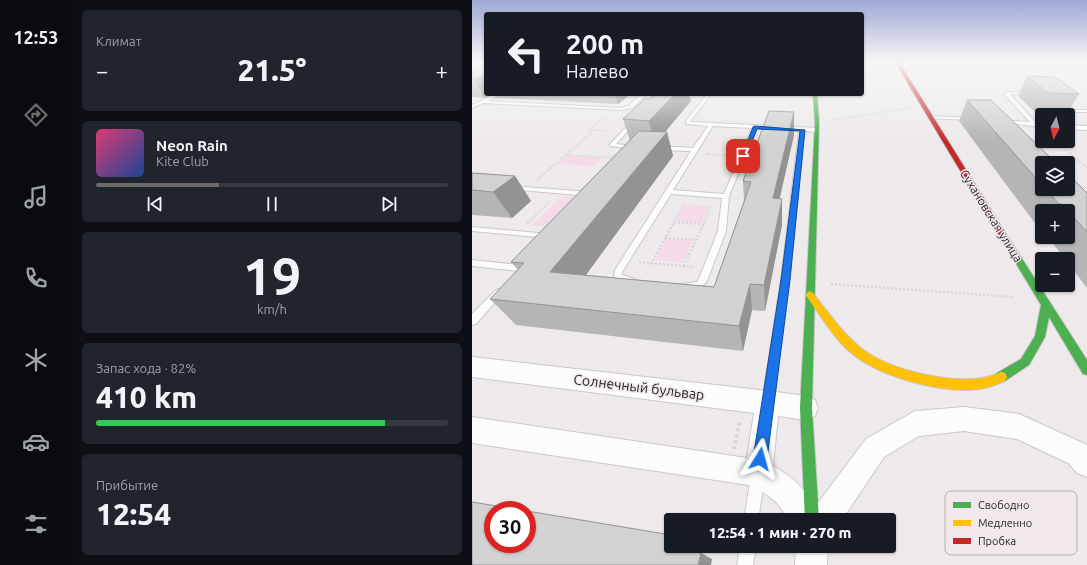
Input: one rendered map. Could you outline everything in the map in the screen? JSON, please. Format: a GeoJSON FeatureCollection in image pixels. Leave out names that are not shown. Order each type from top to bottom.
{"type":"FeatureCollection","features":[{"type":"Feature","properties":{"kind":"street","name":"Сухановская улица"},"geometry":{"type":"LineString","coordinates":[[912,88],[1087,370]]}},
{"type":"Feature","properties":{"kind":"street"},"geometry":{"type":"LineString","coordinates":[[812,513],[806,408],[816,126],[815,96]]}},
{"type":"Feature","properties":{"kind":"street"},"geometry":{"type":"LineString","coordinates":[[810,295],[840,333],[859,353],[879,365],[886,369],[923,380],[960,384],[994,382],[1025,362],[1040,337],[1046,304]]}},
{"type":"Feature","properties":{"kind":"street","name":"Солнечный бульвар"},"geometry":{"type":"LineString","coordinates":[[472,367],[806,408]]}},
{"type":"Feature","properties":{"kind":"street"},"geometry":{"type":"LineString","coordinates":[[758,473],[768,403]]}},
{"type":"Feature","properties":{"kind":"street"},"geometry":{"type":"LineString","coordinates":[[829,513],[874,448],[915,424],[964,419],[1019,427],[1076,454],[1087,463]]}},
{"type":"Feature","properties":{"kind":"street"},"geometry":{"type":"LineString","coordinates":[[472,430],[758,473],[781,486],[800,506],[803,513]]}},
{"type":"Feature","properties":{"kind":"street"},"geometry":{"type":"LineString","coordinates":[[811,565],[812,553]]}},
{"type":"Feature","properties":{"kind":"lane"},"geometry":{"type":"LineString","coordinates":[[1034,124],[1006,92],[1036,94]]}},
{"type":"Feature","properties":{"kind":"lane"},"geometry":{"type":"LineString","coordinates":[[472,107],[495,96]]}},
{"type":"Feature","properties":{"kind":"lane"},"geometry":{"type":"LineString","coordinates":[[482,102],[627,109],[643,96]]}},
{"type":"Feature","properties":{"kind":"lane"},"geometry":{"type":"LineString","coordinates":[[707,96],[688,123],[802,130],[816,126]]}},
{"type":"Feature","properties":{"kind":"lane"},"geometry":{"type":"LineString","coordinates":[[1056,99],[1071,111],[1087,111]]}},
{"type":"Feature","properties":{"kind":"lane"},"geometry":{"type":"LineString","coordinates":[[622,158],[636,147],[612,145],[640,116]]}},
{"type":"Feature","properties":{"kind":"lane"},"geometry":{"type":"LineString","coordinates":[[930,117],[977,119]]}},
{"type":"Feature","properties":{"kind":"lane"},"geometry":{"type":"LineString","coordinates":[[998,126],[993,120],[1034,124]]}},
{"type":"Feature","properties":{"kind":"lane"},"geometry":{"type":"LineString","coordinates":[[638,282],[624,280],[618,277],[618,272],[711,125]]}},
{"type":"Feature","properties":{"kind":"lane"},"geometry":{"type":"LineString","coordinates":[[676,285],[700,286],[722,231],[726,196],[755,127]]}},
{"type":"Feature","properties":{"kind":"lane"},"geometry":{"type":"LineString","coordinates":[[1075,127],[1087,128]]}},
{"type":"Feature","properties":{"kind":"lane"},"geometry":{"type":"LineString","coordinates":[[768,403],[785,280],[802,130]]}},
{"type":"Feature","properties":{"kind":"lane"},"geometry":{"type":"LineString","coordinates":[[648,148],[694,152]]}},
{"type":"Feature","properties":{"kind":"lane"},"geometry":{"type":"LineString","coordinates":[[503,187],[589,194]]}},
{"type":"Feature","properties":{"kind":"lane"},"geometry":{"type":"LineString","coordinates":[[580,204],[595,188]]}},
{"type":"Feature","properties":{"kind":"lane"},"geometry":{"type":"LineString","coordinates":[[669,192],[726,196]]}},
{"type":"Feature","properties":{"kind":"lane"},"geometry":{"type":"LineString","coordinates":[[472,229],[550,236]]}},
{"type":"Feature","properties":{"kind":"lane"},"geometry":{"type":"LineString","coordinates":[[472,263],[521,268]]}},
{"type":"Feature","properties":{"kind":"lane"},"geometry":{"type":"LineString","coordinates":[[472,321],[506,284]]}},
{"type":"Feature","properties":{"kind":"lane"},"geometry":{"type":"LineString","coordinates":[[752,513],[758,473]]}},
{"type":"Feature","properties":{"kind":"lane"},"geometry":{"type":"LineString","coordinates":[[745,565],[747,553]]}},
{"type":"Feature","properties":{"kind":"path"},"geometry":{"type":"LineString","coordinates":[[816,126],[924,108]]}},
{"type":"Feature","properties":{"kind":"path"},"geometry":{"type":"LineString","coordinates":[[526,189],[595,130],[589,130],[614,109]]}},
{"type":"Feature","properties":{"kind":"path"},"geometry":{"type":"LineString","coordinates":[[1063,148],[1087,168]]}},
{"type":"Feature","properties":{"kind":"path"},"geometry":{"type":"LineString","coordinates":[[694,152],[743,156]]}},
{"type":"Feature","properties":{"kind":"path"},"geometry":{"type":"LineString","coordinates":[[566,155],[622,158]]}},
{"type":"Feature","properties":{"kind":"path"},"geometry":{"type":"LineString","coordinates":[[517,233],[560,191]]}},
{"type":"Feature","properties":{"kind":"path"},"geometry":{"type":"LineString","coordinates":[[651,264],[685,203]]}},
{"type":"Feature","properties":{"kind":"path"},"geometry":{"type":"LineString","coordinates":[[684,266],[712,205]]}},
{"type":"Feature","properties":{"kind":"path"},"geometry":{"type":"LineString","coordinates":[[674,222],[703,224]]}},
{"type":"Feature","properties":{"kind":"path"},"geometry":{"type":"LineString","coordinates":[[666,238],[696,240]]}},
{"type":"Feature","properties":{"kind":"path"},"geometry":{"type":"LineString","coordinates":[[625,261],[708,269]]}},
{"type":"Feature","properties":{"kind":"path"},"geometry":{"type":"LineString","coordinates":[[811,282],[1014,297]]}},
{"type":"Feature","properties":{"kind":"path"},"geometry":{"type":"LineString","coordinates":[[734,449],[741,416]]}},
{"type":"Feature","properties":{"kind":"shaded area"},"geometry":{"type":"Polygon","coordinates":[[[567,156],[602,158],[593,166],[558,164],[567,156]]]}},
{"type":"Feature","properties":{"kind":"shaded area"},"geometry":{"type":"Polygon","coordinates":[[[563,196],[574,197],[547,226],[531,226],[563,196]]]}},
{"type":"Feature","properties":{"kind":"shaded area"},"geometry":{"type":"Polygon","coordinates":[[[685,204],[709,206],[701,223],[676,221],[685,204]]]}},
{"type":"Feature","properties":{"kind":"shaded area"},"geometry":{"type":"Polygon","coordinates":[[[667,239],[693,241],[683,263],[655,260],[667,239]]]}},
{"type":"Feature","properties":{"kind":"building"},"geometry":{"type":"Polygon","coordinates":[[[1042,88],[1071,88],[1079,94],[1048,93],[1042,88]]]}},
{"type":"Feature","properties":{"kind":"building"},"geometry":{"type":"Polygon","coordinates":[[[655,96],[673,96],[649,121],[623,119],[646,98],[648,100],[655,96]]]}},
{"type":"Feature","properties":{"kind":"building"},"geometry":{"type":"Polygon","coordinates":[[[967,100],[991,100],[1035,143],[1035,148],[1041,148],[1049,156],[1035,156],[1035,177],[967,100]]]}},
{"type":"Feature","properties":{"kind":"building"},"geometry":{"type":"Polygon","coordinates":[[[769,111],[794,112],[773,198],[782,199],[764,285],[750,284],[739,326],[490,299],[524,263],[511,262],[639,131],[667,132],[550,272],[714,287],[751,182],[743,181],[769,111]]]}},
{"type":"Feature","properties":{"kind":"building"},"geometry":{"type":"Polygon","coordinates":[[[472,173],[515,176],[493,192],[472,190],[472,173]]]}},
{"type":"Feature","properties":{"kind":"building"},"geometry":{"type":"Polygon","coordinates":[[[1075,181],[1087,193],[1087,232],[1075,219],[1075,204],[1059,204],[1052,196],[1075,196],[1075,181]]]}},
{"type":"Feature","properties":{"kind":"building"},"geometry":{"type":"Polygon","coordinates":[[[472,502],[484,504],[484,553],[536,553],[536,512],[664,534],[664,553],[701,553],[698,565],[472,565],[472,502]]]}},
{"type":"Feature","properties":{"kind":"traffic: fast"},"geometry":{"type":"LineString","coordinates":[[812,513],[806,408],[817,123],[815,96]]}},
{"type":"Feature","properties":{"kind":"traffic: fast"},"geometry":{"type":"LineString","coordinates":[[1007,242],[1087,370]]}},
{"type":"Feature","properties":{"kind":"traffic: fast"},"geometry":{"type":"LineString","coordinates":[[1001,377],[1025,362],[1040,337],[1046,304]]}},
{"type":"Feature","properties":{"kind":"traffic: slow"},"geometry":{"type":"LineString","coordinates":[[810,295],[839,333],[852,347],[872,361],[908,375],[950,384],[970,385],[987,383],[1001,377]]}},
{"type":"Feature","properties":{"kind":"traffic: jam"},"geometry":{"type":"LineString","coordinates":[[913,88],[1007,242]]}},
{"type":"Feature","properties":{"kind":"route"},"geometry":{"type":"LineString","coordinates":[[743,156],[755,127],[802,130],[785,280],[760,459]]}}]}
